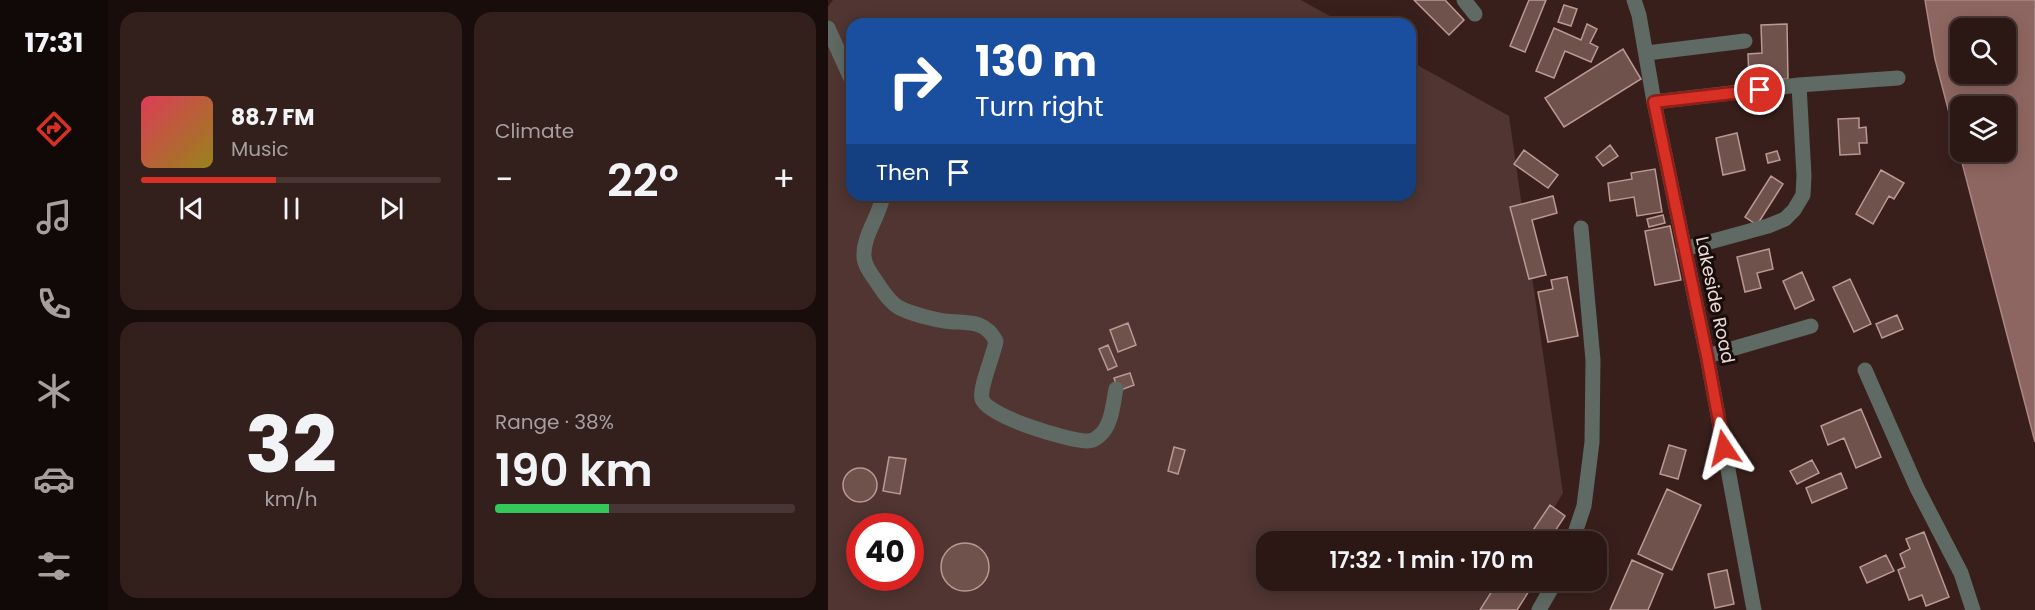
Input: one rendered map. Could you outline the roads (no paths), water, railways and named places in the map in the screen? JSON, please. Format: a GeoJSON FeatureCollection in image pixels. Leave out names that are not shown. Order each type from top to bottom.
{"type":"FeatureCollection","features":[{"type":"Feature","properties":{"kind":"street"},"geometry":{"type":"LineString","coordinates":[[1464,0],[1475,15]]}},
{"type":"Feature","properties":{"kind":"street","name":"Lakeside Road"},"geometry":{"type":"LineString","coordinates":[[1634,0],[1647,53],[1654,102],[1707,356],[1754,610]]}},
{"type":"Feature","properties":{"kind":"street"},"geometry":{"type":"LineString","coordinates":[[828,28],[846,68]]}},
{"type":"Feature","properties":{"kind":"street"},"geometry":{"type":"LineString","coordinates":[[1647,53],[1746,41]]}},
{"type":"Feature","properties":{"kind":"street"},"geometry":{"type":"LineString","coordinates":[[1654,102],[1898,78]]}},
{"type":"Feature","properties":{"kind":"street"},"geometry":{"type":"LineString","coordinates":[[1684,249],[1768,226],[1785,219],[1794,210],[1803,195],[1804,176],[1799,86]]}},
{"type":"Feature","properties":{"kind":"street"},"geometry":{"type":"LineString","coordinates":[[882,201],[866,245],[864,257],[868,269],[882,290],[898,307],[918,315],[944,321],[973,323],[991,331],[996,341],[981,390],[982,399],[988,407],[1031,427],[1090,441],[1106,428],[1116,388]]}},
{"type":"Feature","properties":{"kind":"street"},"geometry":{"type":"LineString","coordinates":[[1576,531],[1584,506],[1592,442],[1593,360],[1581,228]]}},
{"type":"Feature","properties":{"kind":"street"},"geometry":{"type":"LineString","coordinates":[[1707,356],[1811,326]]}},
{"type":"Feature","properties":{"kind":"street"},"geometry":{"type":"LineString","coordinates":[[1865,370],[1917,488],[1961,573],[1972,610]]}},
{"type":"Feature","properties":{"kind":"street"},"geometry":{"type":"LineString","coordinates":[[1539,610],[1550,591]]}}]}
